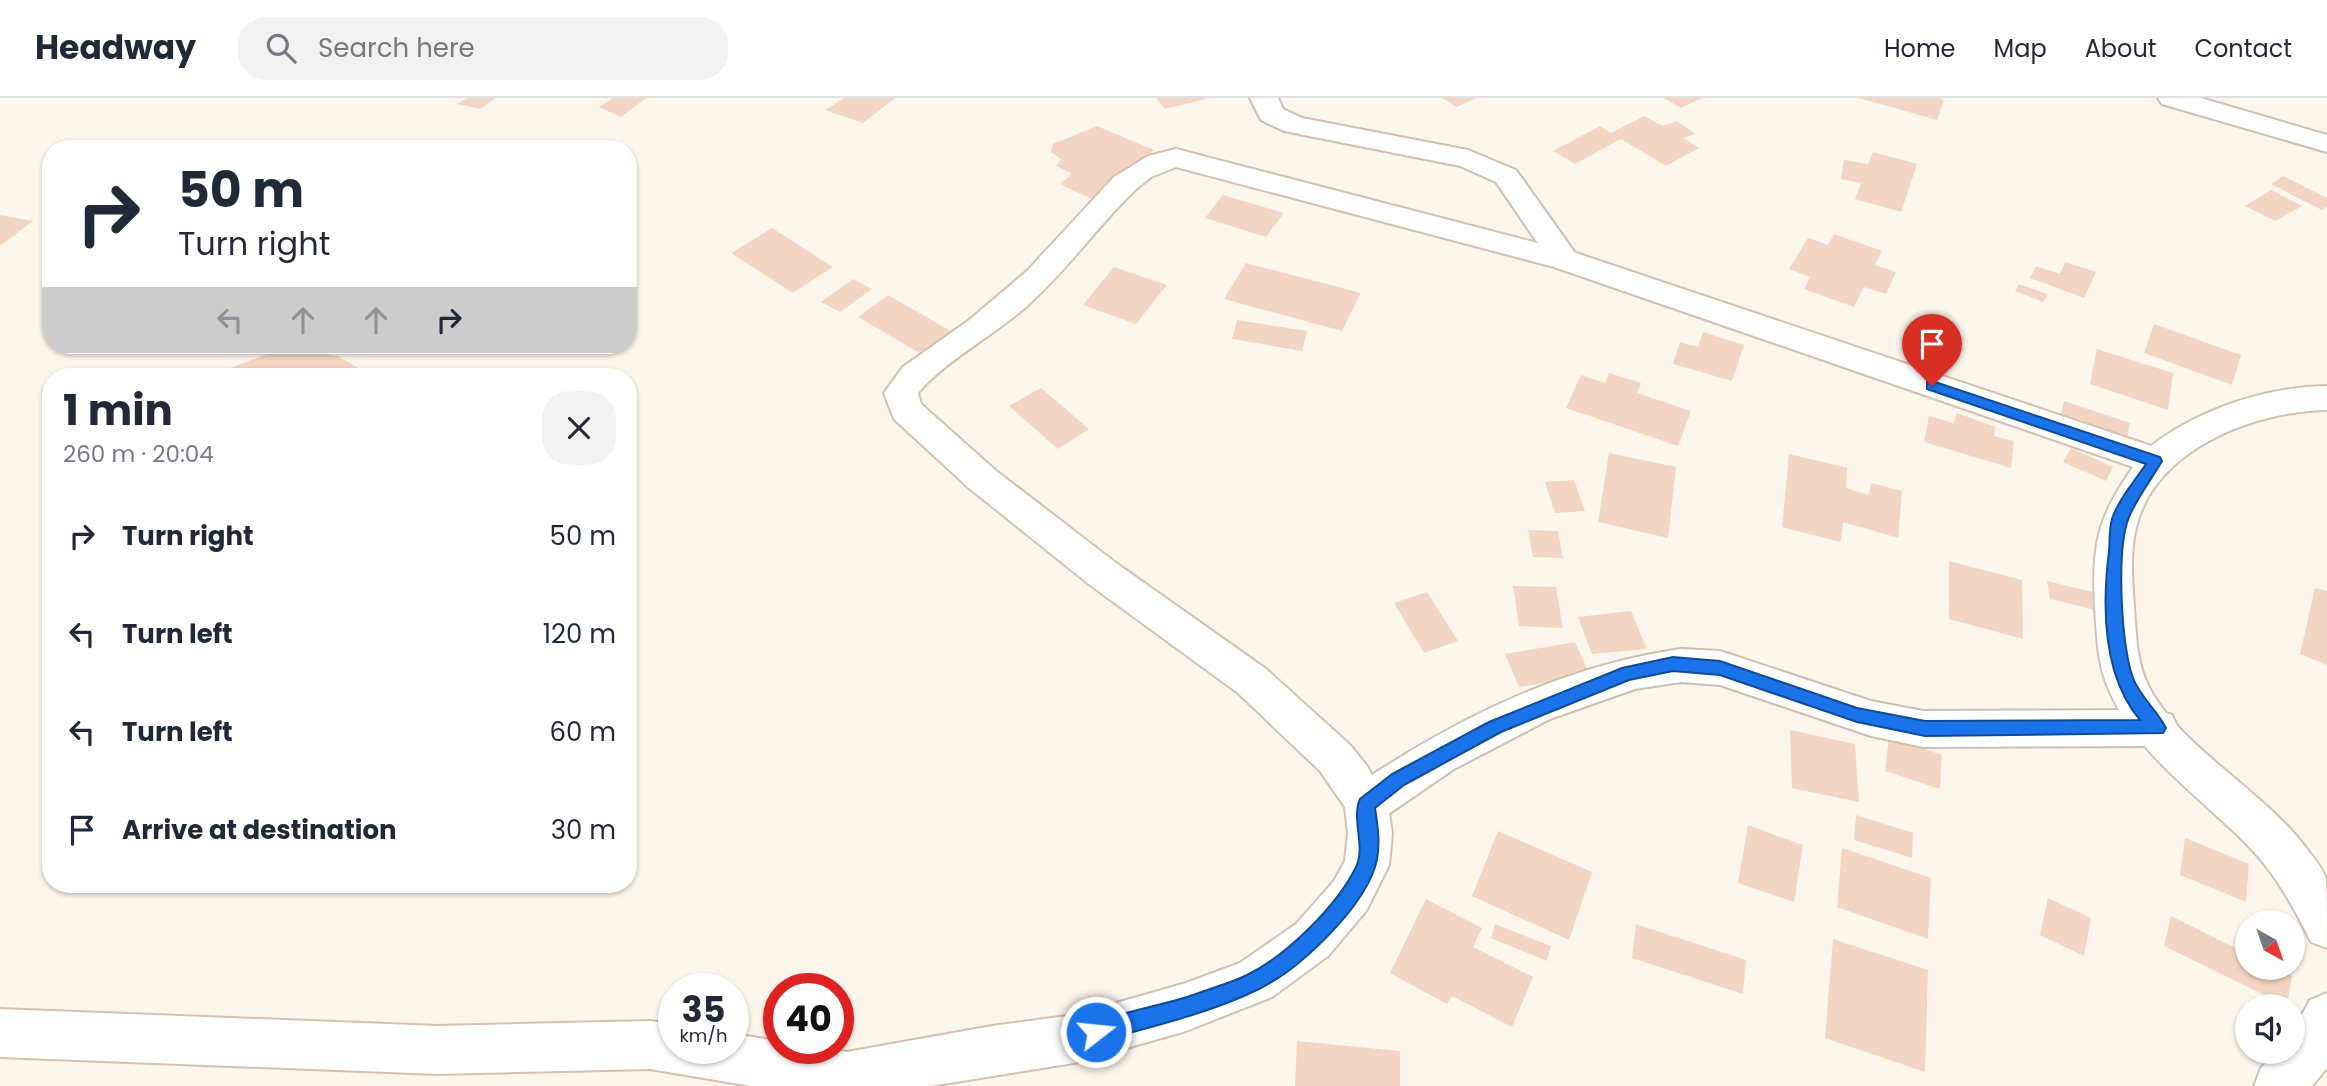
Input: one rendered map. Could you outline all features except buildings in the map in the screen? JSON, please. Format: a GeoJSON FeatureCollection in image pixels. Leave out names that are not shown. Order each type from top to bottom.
{"type":"FeatureCollection","features":[{"type":"Feature","properties":{"kind":"street"},"geometry":{"type":"LineString","coordinates":[[1264,98],[1271,114],[1294,125],[1468,159],[1493,168],[1518,190],[1565,260]]}},
{"type":"Feature","properties":{"kind":"street"},"geometry":{"type":"LineString","coordinates":[[2172,98],[2327,144]]}},
{"type":"Feature","properties":{"kind":"street"},"geometry":{"type":"LineString","coordinates":[[0,1033],[438,1050],[650,1045],[853,1082],[1074,1039],[1186,1007],[1255,981],[1312,940],[1350,896],[1367,865],[1370,834],[1366,805],[1352,779],[1335,758],[1252,681],[1103,574],[982,479],[906,410],[901,393],[905,384],[915,374],[981,327],[1056,260],[1101,204],[1155,163],[1168,158],[1448,227],[1565,260],[2155,461]]}},
{"type":"Feature","properties":{"kind":"street"},"geometry":{"type":"LineString","coordinates":[[2327,398],[2247,412],[2180,441],[2155,461],[2120,519],[2113,585],[2118,654],[2135,702],[2157,728],[2270,838],[2305,884],[2327,926]]}},
{"type":"Feature","properties":{"kind":"street"},"geometry":{"type":"LineString","coordinates":[[1366,805],[1398,779],[1495,727],[1628,673],[1673,664],[1720,668],[1857,715],[1925,729],[2157,728]]}},
{"type":"Feature","properties":{"kind":"street"},"geometry":{"type":"LineString","coordinates":[[2279,1086],[2312,1048],[2327,1017]]}},
{"type":"Feature","properties":{"kind":"route"},"geometry":{"type":"LineString","coordinates":[[1096,1032],[1186,1007],[1255,981],[1312,940],[1350,896],[1367,865],[1370,834],[1366,805],[1398,779],[1495,727],[1557,699],[1628,673],[1673,664],[1720,668],[1857,715],[1925,729],[2046,726],[2157,728],[2135,702],[2124,676],[2118,654],[2113,585],[2120,519],[2155,461],[1932,386]]}}]}
